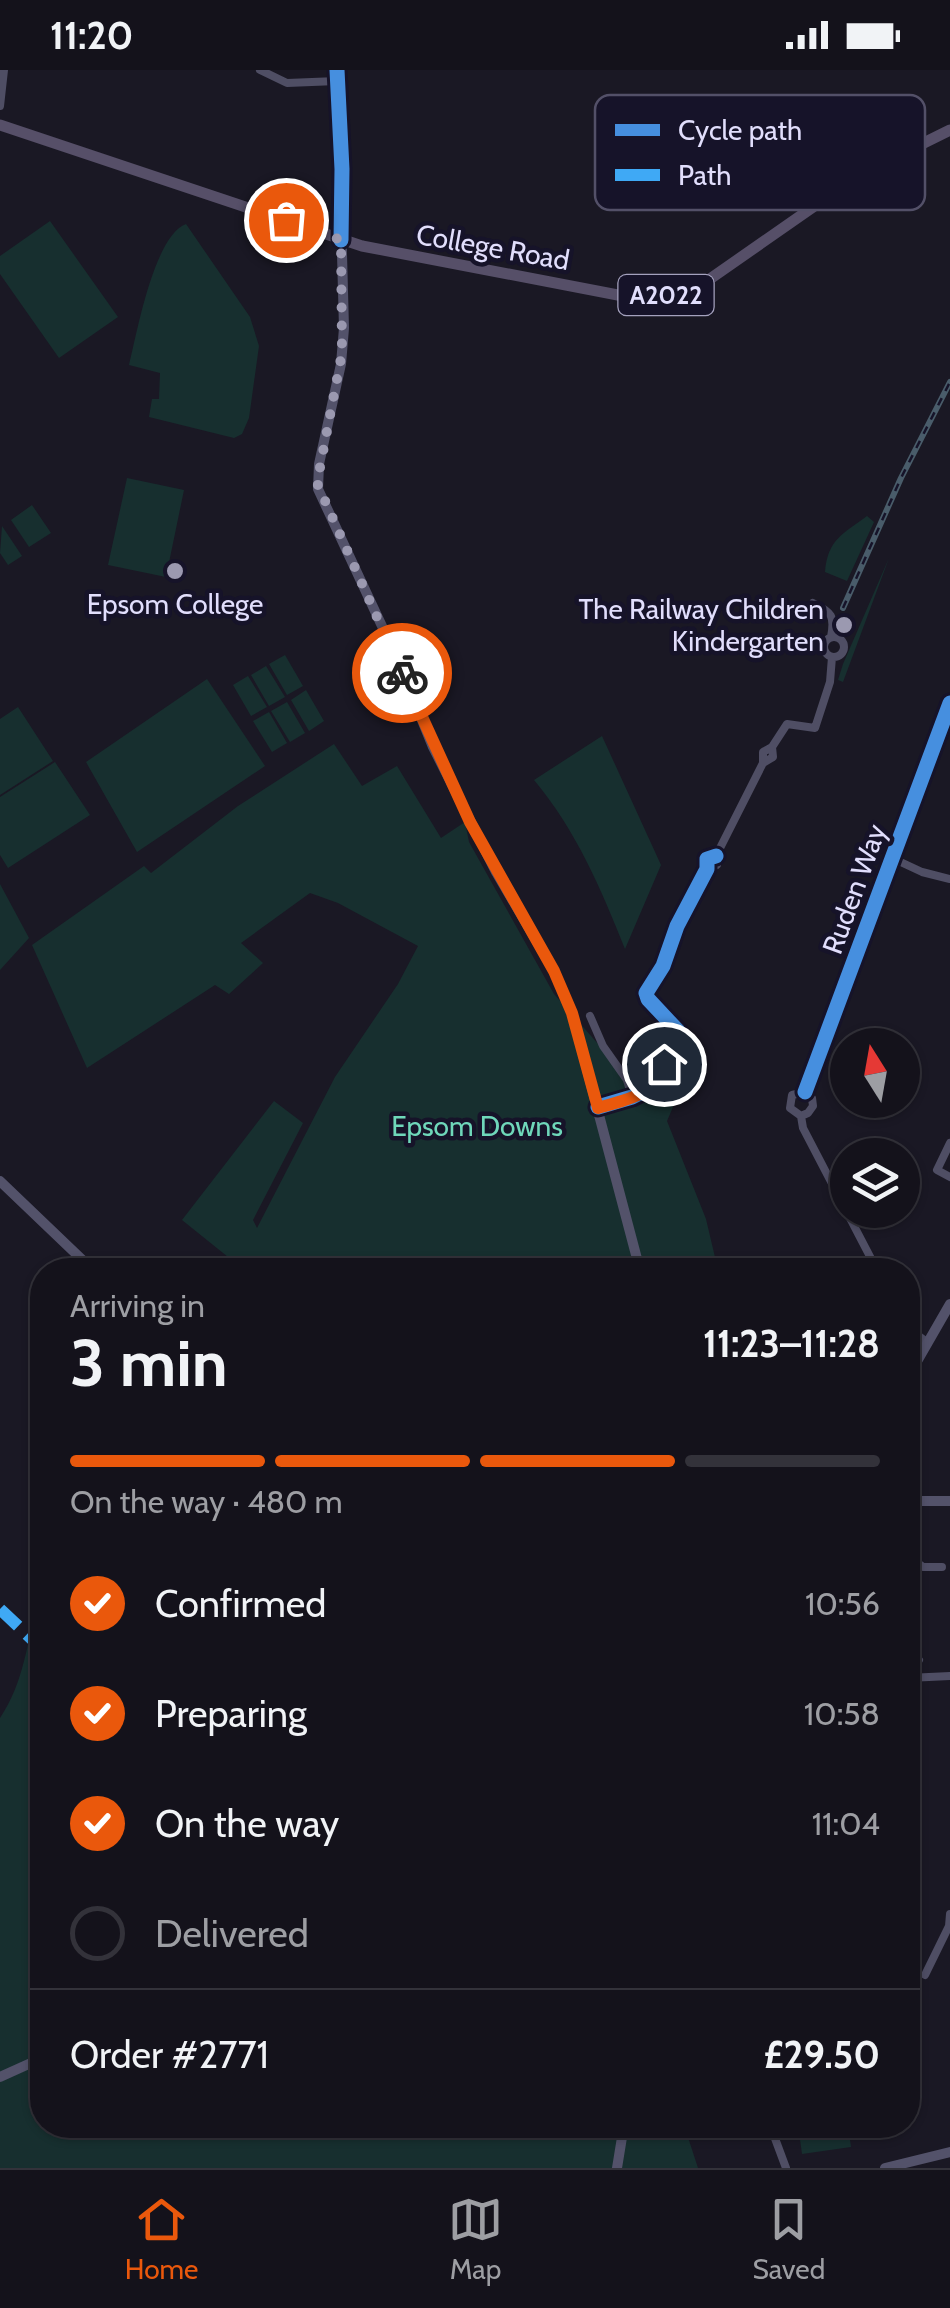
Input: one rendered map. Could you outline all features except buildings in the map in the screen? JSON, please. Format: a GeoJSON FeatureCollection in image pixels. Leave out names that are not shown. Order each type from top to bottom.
{"type":"FeatureCollection","features":[{"type":"Feature","properties":{"kind":"main road"},"geometry":{"type":"LineString","coordinates":[[337,75],[342,170],[342,353],[318,464],[318,490],[456,794],[554,971],[572,1013],[637,1258]]}},
{"type":"Feature","properties":{"kind":"main road","name":"College Road"},"geometry":{"type":"LineString","coordinates":[[0,124],[384,252],[623,296],[664,296],[708,281],[808,210]]}},
{"type":"Feature","properties":{"kind":"main road","name":"College Road"},"geometry":{"type":"LineString","coordinates":[[925,142],[950,130]]}},
{"type":"Feature","properties":{"kind":"main road"},"geometry":{"type":"LineString","coordinates":[[0,1182],[80,1258]]}},
{"type":"Feature","properties":{"kind":"main road"},"geometry":{"type":"LineString","coordinates":[[920,1357],[950,1304]]}},
{"type":"Feature","properties":{"kind":"main road"},"geometry":{"type":"LineString","coordinates":[[920,1501],[950,1500]]}},
{"type":"Feature","properties":{"kind":"main road"},"geometry":{"type":"LineString","coordinates":[[0,2078],[30,2064]]}},
{"type":"Feature","properties":{"kind":"main road"},"geometry":{"type":"LineString","coordinates":[[616,2168],[622,2138]]}},
{"type":"Feature","properties":{"kind":"main road"},"geometry":{"type":"LineString","coordinates":[[885,2168],[950,2152]]}},
{"type":"Feature","properties":{"kind":"street"},"geometry":{"type":"LineString","coordinates":[[0,106],[4,70]]}},
{"type":"Feature","properties":{"kind":"street"},"geometry":{"type":"LineString","coordinates":[[260,70],[287,83],[337,75]]}},
{"type":"Feature","properties":{"kind":"street"},"geometry":{"type":"LineString","coordinates":[[598,1108],[632,1098],[654,1086],[680,1043],[678,1031],[646,992],[663,966],[677,926],[707,869],[706,859],[716,856],[738,819],[763,762],[762,752],[772,747],[786,724],[815,728],[830,682],[832,656],[824,648],[831,637],[834,617],[813,603]]}},
{"type":"Feature","properties":{"kind":"street"},"geometry":{"type":"LineString","coordinates":[[831,637],[840,638],[844,646],[842,653],[832,656]]}},
{"type":"Feature","properties":{"kind":"street","name":"Ruden Way"},"geometry":{"type":"LineString","coordinates":[[805,1092],[950,703]]}},
{"type":"Feature","properties":{"kind":"street"},"geometry":{"type":"LineString","coordinates":[[892,858],[950,879]]}},
{"type":"Feature","properties":{"kind":"street"},"geometry":{"type":"LineString","coordinates":[[590,1016],[602,1046],[627,1080],[632,1098]]}},
{"type":"Feature","properties":{"kind":"street","name":"Ruden Way"},"geometry":{"type":"LineString","coordinates":[[796,1092],[805,1092],[812,1098],[813,1106],[800,1116],[788,1104],[796,1092]]}},
{"type":"Feature","properties":{"kind":"street"},"geometry":{"type":"LineString","coordinates":[[800,1116],[871,1258]]}},
{"type":"Feature","properties":{"kind":"street"},"geometry":{"type":"LineString","coordinates":[[950,1143],[937,1170],[950,1178]]}},
{"type":"Feature","properties":{"kind":"street"},"geometry":{"type":"LineString","coordinates":[[920,1337],[928,1343]]}},
{"type":"Feature","properties":{"kind":"street"},"geometry":{"type":"LineString","coordinates":[[920,1565],[942,1566]]}},
{"type":"Feature","properties":{"kind":"street"},"geometry":{"type":"LineString","coordinates":[[920,1677],[950,1676]]}},
{"type":"Feature","properties":{"kind":"street"},"geometry":{"type":"LineString","coordinates":[[925,1975],[950,1926],[950,1914]]}},
{"type":"Feature","properties":{"kind":"street"},"geometry":{"type":"LineString","coordinates":[[775,2138],[786,2168]]}},
{"type":"Feature","properties":{"kind":"green space"},"geometry":{"type":"Polygon","coordinates":[[[50,221],[118,317],[59,358],[0,274],[0,256],[50,221]]]}},
{"type":"Feature","properties":{"kind":"green space"},"geometry":{"type":"Polygon","coordinates":[[[186,224],[250,317],[259,346],[249,418],[242,434],[234,438],[149,417],[152,399],[159,399],[160,373],[129,365],[156,265],[175,232],[186,224]]]}},
{"type":"Feature","properties":{"kind":"green space"},"geometry":{"type":"Polygon","coordinates":[[[127,478],[184,490],[166,577],[108,565],[127,478]]]}},
{"type":"Feature","properties":{"kind":"green space"},"geometry":{"type":"Polygon","coordinates":[[[32,505],[51,533],[29,547],[11,520],[32,505]]]}},
{"type":"Feature","properties":{"kind":"green space"},"geometry":{"type":"Polygon","coordinates":[[[867,516],[874,522],[847,581],[825,572],[833,545],[867,516]]]}},
{"type":"Feature","properties":{"kind":"green space"},"geometry":{"type":"Polygon","coordinates":[[[2,526],[22,556],[8,565],[0,553],[2,526]]]}},
{"type":"Feature","properties":{"kind":"green space"},"geometry":{"type":"Polygon","coordinates":[[[889,558],[843,682],[838,680],[843,664],[889,558]]]}},
{"type":"Feature","properties":{"kind":"green space"},"geometry":{"type":"Polygon","coordinates":[[[285,655],[303,686],[287,695],[269,664],[285,655]]]}},
{"type":"Feature","properties":{"kind":"green space"},"geometry":{"type":"Polygon","coordinates":[[[266,666],[285,697],[269,706],[251,675],[266,666]]]}},
{"type":"Feature","properties":{"kind":"green space"},"geometry":{"type":"Polygon","coordinates":[[[248,676],[267,707],[251,716],[233,685],[248,676]]]}},
{"type":"Feature","properties":{"kind":"green space"},"geometry":{"type":"Polygon","coordinates":[[[207,679],[265,766],[137,852],[86,762],[207,679]]]}},
{"type":"Feature","properties":{"kind":"green space"},"geometry":{"type":"Polygon","coordinates":[[[306,690],[324,721],[309,731],[291,700],[306,690]]]}},
{"type":"Feature","properties":{"kind":"green space"},"geometry":{"type":"Polygon","coordinates":[[[287,702],[305,733],[290,742],[271,711],[287,702]]]}},
{"type":"Feature","properties":{"kind":"green space"},"geometry":{"type":"Polygon","coordinates":[[[18,707],[53,761],[0,795],[0,719],[18,707]]]}},
{"type":"Feature","properties":{"kind":"green space"},"geometry":{"type":"Polygon","coordinates":[[[269,712],[287,743],[272,752],[253,721],[269,712]]]}},
{"type":"Feature","properties":{"kind":"green space"},"geometry":{"type":"Polygon","coordinates":[[[602,736],[661,865],[625,949],[575,840],[534,780],[602,736]]]}},
{"type":"Feature","properties":{"kind":"green space","name":"Epsom Downs"},"geometry":{"type":"Polygon","coordinates":[[[334,744],[362,786],[397,766],[441,838],[465,822],[469,842],[554,994],[644,1096],[660,1091],[690,1036],[700,1044],[667,1121],[706,1219],[715,1258],[229,1258],[182,1220],[274,1101],[303,1123],[253,1220],[257,1228],[335,1077],[398,984],[418,946],[338,903],[310,893],[241,943],[263,963],[229,994],[215,985],[87,1068],[32,945],[144,866],[151,873],[238,806],[334,744]]]}},
{"type":"Feature","properties":{"kind":"green space"},"geometry":{"type":"Polygon","coordinates":[[[55,762],[90,815],[8,868],[0,855],[0,797],[55,762]]]}},
{"type":"Feature","properties":{"kind":"green space"},"geometry":{"type":"Polygon","coordinates":[[[0,884],[29,938],[0,970],[0,884]]]}},
{"type":"Feature","properties":{"kind":"green space"},"geometry":{"type":"Polygon","coordinates":[[[30,1635],[30,2138],[688,2138],[698,2168],[0,2168],[0,1718],[20,1677],[30,1635]]]}},
{"type":"Feature","properties":{"kind":"green space"},"geometry":{"type":"Polygon","coordinates":[[[800,2138],[850,2138],[851,2147],[802,2154],[800,2138]]]}},
{"type":"Feature","properties":{"kind":"railway"},"geometry":{"type":"LineString","coordinates":[[843,608],[901,478],[950,382]]}},
{"type":"Feature","properties":{"kind":"marked path"},"geometry":{"type":"LineString","coordinates":[[0,1609],[30,1637]]}},
{"type":"Feature","properties":{"kind":"cycle path"},"geometry":{"type":"LineString","coordinates":[[337,70],[341,240]]}},
{"type":"Feature","properties":{"kind":"cycle path"},"geometry":{"type":"LineString","coordinates":[[805,1092],[950,703]]}},
{"type":"Feature","properties":{"kind":"cycle path"},"geometry":{"type":"LineString","coordinates":[[598,1107],[654,1086],[679,1043],[678,1031],[646,993],[663,966],[677,926],[707,869],[707,859],[716,856]]}},
{"type":"Feature","properties":{"kind":"way so far"},"geometry":{"type":"LineString","coordinates":[[286,220],[341,240],[342,353],[317,483],[402,673]]}},
{"type":"Feature","properties":{"kind":"place","name":"Epsom College"},"geometry":{"type":"Point","coordinates":[175,571]}},
{"type":"Feature","properties":{"kind":"place","name":"The Railway Children Kindergarten"},"geometry":{"type":"Point","coordinates":[844,625]}},
{"type":"Feature","properties":{"kind":"route"},"geometry":{"type":"LineString","coordinates":[[402,673],[470,822],[554,971],[572,1013],[598,1108],[632,1098],[654,1086],[664,1064]]}}]}
